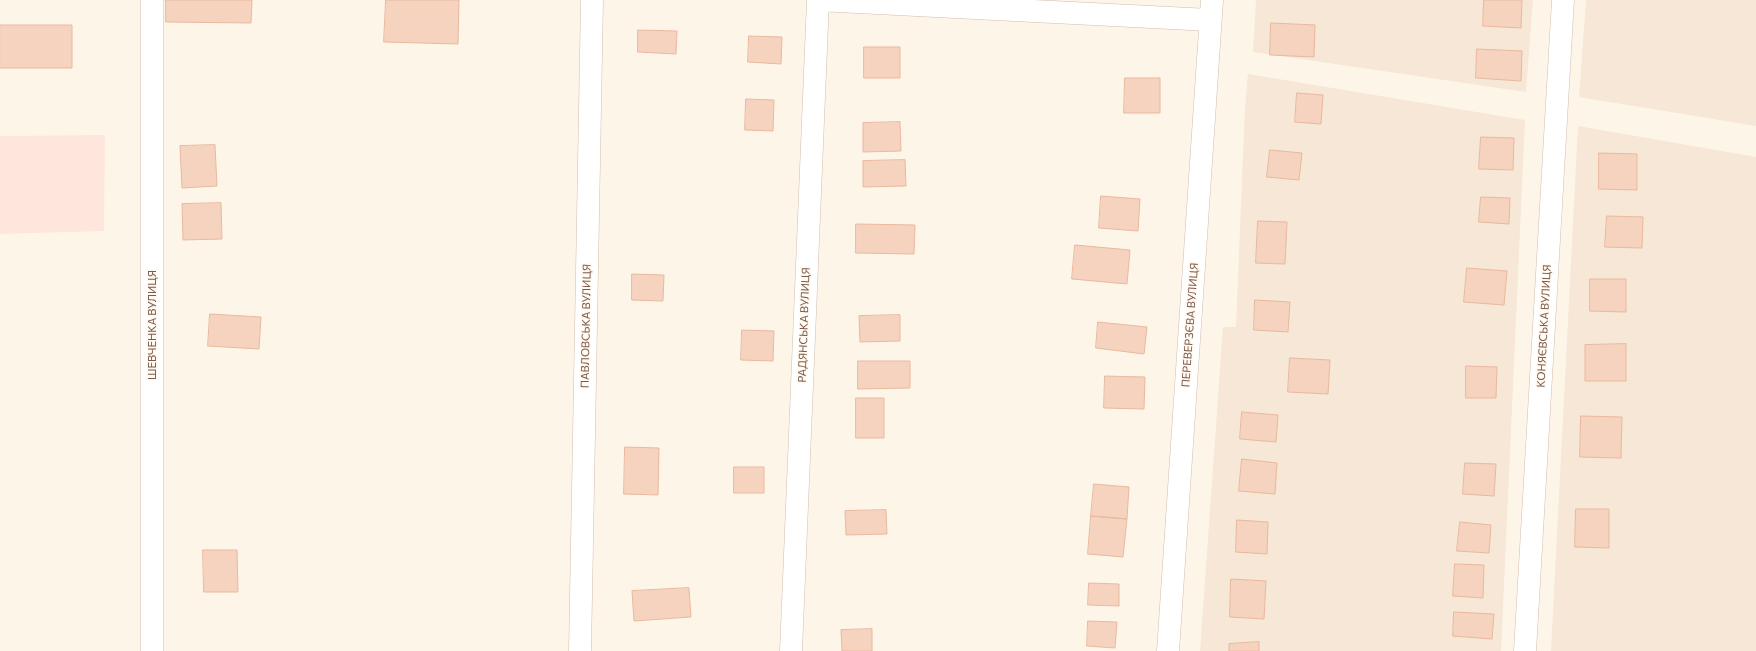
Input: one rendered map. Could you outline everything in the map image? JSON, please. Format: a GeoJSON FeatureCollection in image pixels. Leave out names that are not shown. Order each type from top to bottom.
{"type":"FeatureCollection","features":[{"type":"Feature","properties":{"kind":"street","name":"ШЕВЧЕНКА ВУЛИЦЯ"},"geometry":{"type":"LineString","coordinates":[[152,0],[152,651]]}},
{"type":"Feature","properties":{"kind":"street","name":"ПАВЛОВСЬКА ВУЛИЦЯ"},"geometry":{"type":"LineString","coordinates":[[580,651],[592,0]]}},
{"type":"Feature","properties":{"kind":"street"},"geometry":{"type":"LineString","coordinates":[[818,0],[1211,10]]}},
{"type":"Feature","properties":{"kind":"street","name":"РАДЯНСЬКА ВУЛИЦЯ"},"geometry":{"type":"LineString","coordinates":[[791,651],[818,0]]}},
{"type":"Feature","properties":{"kind":"street","name":"КОНЯЄВСЬКА ВУЛИЦЯ"},"geometry":{"type":"LineString","coordinates":[[1525,651],[1563,0]]}},
{"type":"Feature","properties":{"kind":"street","name":"ПЕРЕВЕРЗЄВА ВУЛИЦЯ"},"geometry":{"type":"LineString","coordinates":[[1168,651],[1211,10]]}},
{"type":"Feature","properties":{"kind":"shaded area"},"geometry":{"type":"Polygon","coordinates":[[[1256,0],[1533,0],[1526,92],[1253,52],[1256,0]]]}},
{"type":"Feature","properties":{"kind":"shaded area"},"geometry":{"type":"Polygon","coordinates":[[[1586,0],[1756,0],[1756,126],[1579,97],[1586,0]]]}},
{"type":"Feature","properties":{"kind":"shaded area"},"geometry":{"type":"Polygon","coordinates":[[[1248,74],[1525,120],[1501,651],[1200,651],[1223,327],[1236,327],[1245,107],[1248,74]]]}},
{"type":"Feature","properties":{"kind":"shaded area"},"geometry":{"type":"Polygon","coordinates":[[[1578,126],[1756,157],[1756,651],[1551,651],[1578,126]]]}},
{"type":"Feature","properties":{"kind":"shaded area"},"geometry":{"type":"Polygon","coordinates":[[[105,135],[104,231],[0,234],[0,136],[105,135]]]}},
{"type":"Feature","properties":{"kind":"building"},"geometry":{"type":"Polygon","coordinates":[[[166,0],[252,0],[251,23],[166,22],[166,0]]]}},
{"type":"Feature","properties":{"kind":"building"},"geometry":{"type":"Polygon","coordinates":[[[386,0],[459,0],[458,44],[384,42],[386,0]]]}},
{"type":"Feature","properties":{"kind":"building"},"geometry":{"type":"Polygon","coordinates":[[[1484,0],[1522,0],[1521,28],[1483,26],[1484,0]]]}},
{"type":"Feature","properties":{"kind":"building"},"geometry":{"type":"Polygon","coordinates":[[[1271,23],[1315,25],[1314,57],[1270,55],[1271,23]]]}},
{"type":"Feature","properties":{"kind":"building"},"geometry":{"type":"Polygon","coordinates":[[[0,25],[72,25],[72,68],[0,68],[0,25]]]}},
{"type":"Feature","properties":{"kind":"building"},"geometry":{"type":"Polygon","coordinates":[[[638,30],[677,31],[676,54],[638,52],[638,30]]]}},
{"type":"Feature","properties":{"kind":"building"},"geometry":{"type":"Polygon","coordinates":[[[749,36],[782,37],[781,64],[748,62],[749,36]]]}},
{"type":"Feature","properties":{"kind":"building"},"geometry":{"type":"Polygon","coordinates":[[[864,47],[900,47],[900,78],[864,78],[864,47]]]}},
{"type":"Feature","properties":{"kind":"building"},"geometry":{"type":"Polygon","coordinates":[[[1477,49],[1522,51],[1521,81],[1476,78],[1477,49]]]}},
{"type":"Feature","properties":{"kind":"building"},"geometry":{"type":"Polygon","coordinates":[[[1125,78],[1160,78],[1160,113],[1124,113],[1125,78]]]}},
{"type":"Feature","properties":{"kind":"building"},"geometry":{"type":"Polygon","coordinates":[[[1297,93],[1323,95],[1321,124],[1295,122],[1297,93]]]}},
{"type":"Feature","properties":{"kind":"building"},"geometry":{"type":"Polygon","coordinates":[[[746,99],[774,100],[773,131],[745,130],[746,99]]]}},
{"type":"Feature","properties":{"kind":"building"},"geometry":{"type":"Polygon","coordinates":[[[900,122],[901,151],[863,152],[863,123],[900,122]]]}},
{"type":"Feature","properties":{"kind":"building"},"geometry":{"type":"Polygon","coordinates":[[[1481,137],[1514,138],[1513,170],[1479,169],[1481,137]]]}},
{"type":"Feature","properties":{"kind":"building"},"geometry":{"type":"Polygon","coordinates":[[[215,145],[217,186],[182,188],[180,146],[215,145]]]}},
{"type":"Feature","properties":{"kind":"building"},"geometry":{"type":"Polygon","coordinates":[[[1270,150],[1302,153],[1299,180],[1267,177],[1270,150]]]}},
{"type":"Feature","properties":{"kind":"building"},"geometry":{"type":"Polygon","coordinates":[[[1599,153],[1637,154],[1637,190],[1599,189],[1599,153]]]}},
{"type":"Feature","properties":{"kind":"building"},"geometry":{"type":"Polygon","coordinates":[[[905,160],[906,186],[863,187],[863,161],[905,160]]]}},
{"type":"Feature","properties":{"kind":"building"},"geometry":{"type":"Polygon","coordinates":[[[1101,196],[1140,199],[1138,231],[1099,228],[1101,196]]]}},
{"type":"Feature","properties":{"kind":"building"},"geometry":{"type":"Polygon","coordinates":[[[1481,197],[1510,198],[1509,224],[1479,222],[1481,197]]]}},
{"type":"Feature","properties":{"kind":"building"},"geometry":{"type":"Polygon","coordinates":[[[221,203],[222,239],[183,240],[182,204],[221,203]]]}},
{"type":"Feature","properties":{"kind":"building"},"geometry":{"type":"Polygon","coordinates":[[[1607,216],[1643,217],[1642,248],[1605,247],[1607,216]]]}},
{"type":"Feature","properties":{"kind":"building"},"geometry":{"type":"Polygon","coordinates":[[[1258,221],[1287,222],[1285,264],[1256,263],[1258,221]]]}},
{"type":"Feature","properties":{"kind":"building"},"geometry":{"type":"Polygon","coordinates":[[[856,224],[915,225],[914,254],[856,253],[856,224]]]}},
{"type":"Feature","properties":{"kind":"building"},"geometry":{"type":"Polygon","coordinates":[[[1075,245],[1130,250],[1127,284],[1072,279],[1075,245]]]}},
{"type":"Feature","properties":{"kind":"building"},"geometry":{"type":"Polygon","coordinates":[[[1467,268],[1507,271],[1504,305],[1464,302],[1467,268]]]}},
{"type":"Feature","properties":{"kind":"building"},"geometry":{"type":"Polygon","coordinates":[[[632,274],[664,275],[663,301],[632,300],[632,274]]]}},
{"type":"Feature","properties":{"kind":"building"},"geometry":{"type":"Polygon","coordinates":[[[1590,279],[1626,279],[1626,312],[1590,311],[1590,279]]]}},
{"type":"Feature","properties":{"kind":"building"},"geometry":{"type":"Polygon","coordinates":[[[1255,300],[1290,302],[1288,332],[1254,330],[1255,300]]]}},
{"type":"Feature","properties":{"kind":"building"},"geometry":{"type":"Polygon","coordinates":[[[210,314],[261,317],[259,349],[208,346],[210,314]]]}},
{"type":"Feature","properties":{"kind":"building"},"geometry":{"type":"Polygon","coordinates":[[[900,315],[900,341],[860,342],[859,316],[900,315]]]}},
{"type":"Feature","properties":{"kind":"building"},"geometry":{"type":"Polygon","coordinates":[[[1098,322],[1147,327],[1144,354],[1096,348],[1098,322]]]}},
{"type":"Feature","properties":{"kind":"building"},"geometry":{"type":"Polygon","coordinates":[[[742,330],[774,331],[773,361],[741,360],[742,330]]]}},
{"type":"Feature","properties":{"kind":"building"},"geometry":{"type":"Polygon","coordinates":[[[1626,344],[1626,381],[1585,381],[1585,345],[1626,344]]]}},
{"type":"Feature","properties":{"kind":"building"},"geometry":{"type":"Polygon","coordinates":[[[1290,358],[1330,360],[1328,394],[1288,392],[1290,358]]]}},
{"type":"Feature","properties":{"kind":"building"},"geometry":{"type":"Polygon","coordinates":[[[858,361],[910,361],[910,388],[858,389],[858,361]]]}},
{"type":"Feature","properties":{"kind":"building"},"geometry":{"type":"Polygon","coordinates":[[[1466,366],[1497,367],[1496,398],[1466,398],[1466,366]]]}},
{"type":"Feature","properties":{"kind":"building"},"geometry":{"type":"Polygon","coordinates":[[[1105,376],[1145,377],[1144,409],[1104,408],[1105,376]]]}},
{"type":"Feature","properties":{"kind":"building"},"geometry":{"type":"Polygon","coordinates":[[[856,398],[884,398],[884,438],[856,438],[856,398]]]}},
{"type":"Feature","properties":{"kind":"building"},"geometry":{"type":"Polygon","coordinates":[[[1242,412],[1278,415],[1276,442],[1240,439],[1242,412]]]}},
{"type":"Feature","properties":{"kind":"building"},"geometry":{"type":"Polygon","coordinates":[[[1581,416],[1622,417],[1621,458],[1580,457],[1581,416]]]}},
{"type":"Feature","properties":{"kind":"building"},"geometry":{"type":"Polygon","coordinates":[[[625,447],[659,448],[658,495],[624,494],[625,447]]]}},
{"type":"Feature","properties":{"kind":"building"},"geometry":{"type":"Polygon","coordinates":[[[1242,459],[1277,463],[1275,494],[1239,491],[1242,459]]]}},
{"type":"Feature","properties":{"kind":"building"},"geometry":{"type":"Polygon","coordinates":[[[1465,463],[1496,464],[1494,496],[1463,494],[1465,463]]]}},
{"type":"Feature","properties":{"kind":"building"},"geometry":{"type":"Polygon","coordinates":[[[734,467],[764,467],[764,493],[734,493],[734,467]]]}},
{"type":"Feature","properties":{"kind":"building"},"geometry":{"type":"Polygon","coordinates":[[[1094,484],[1129,487],[1127,519],[1091,516],[1094,484]]]}},
{"type":"Feature","properties":{"kind":"building"},"geometry":{"type":"Polygon","coordinates":[[[1576,509],[1609,509],[1609,548],[1575,547],[1576,509]]]}},
{"type":"Feature","properties":{"kind":"building"},"geometry":{"type":"Polygon","coordinates":[[[886,510],[887,534],[846,535],[845,511],[886,510]]]}},
{"type":"Feature","properties":{"kind":"building"},"geometry":{"type":"Polygon","coordinates":[[[1091,516],[1127,519],[1123,557],[1088,554],[1091,516]]]}},
{"type":"Feature","properties":{"kind":"building"},"geometry":{"type":"Polygon","coordinates":[[[1237,520],[1268,522],[1267,554],[1236,552],[1237,520]]]}},
{"type":"Feature","properties":{"kind":"building"},"geometry":{"type":"Polygon","coordinates":[[[1460,522],[1491,525],[1489,553],[1457,551],[1460,522]]]}},
{"type":"Feature","properties":{"kind":"building"},"geometry":{"type":"Polygon","coordinates":[[[203,550],[237,550],[238,592],[204,592],[203,550]]]}},
{"type":"Feature","properties":{"kind":"building"},"geometry":{"type":"Polygon","coordinates":[[[1455,564],[1484,565],[1483,598],[1453,596],[1455,564]]]}},
{"type":"Feature","properties":{"kind":"building"},"geometry":{"type":"Polygon","coordinates":[[[1231,579],[1266,581],[1264,619],[1230,617],[1231,579]]]}},
{"type":"Feature","properties":{"kind":"building"},"geometry":{"type":"Polygon","coordinates":[[[1089,583],[1119,584],[1119,606],[1088,605],[1089,583]]]}},
{"type":"Feature","properties":{"kind":"building"},"geometry":{"type":"Polygon","coordinates":[[[689,588],[691,617],[634,621],[632,591],[689,588]]]}},
{"type":"Feature","properties":{"kind":"building"},"geometry":{"type":"Polygon","coordinates":[[[1454,612],[1494,614],[1492,639],[1453,636],[1454,612]]]}},
{"type":"Feature","properties":{"kind":"building"},"geometry":{"type":"Polygon","coordinates":[[[1088,621],[1117,622],[1115,648],[1087,646],[1088,621]]]}},
{"type":"Feature","properties":{"kind":"building"},"geometry":{"type":"Polygon","coordinates":[[[872,629],[872,651],[842,651],[841,630],[872,629]]]}},
{"type":"Feature","properties":{"kind":"building"},"geometry":{"type":"Polygon","coordinates":[[[1259,642],[1259,651],[1229,651],[1229,644],[1259,642]]]}}]}
